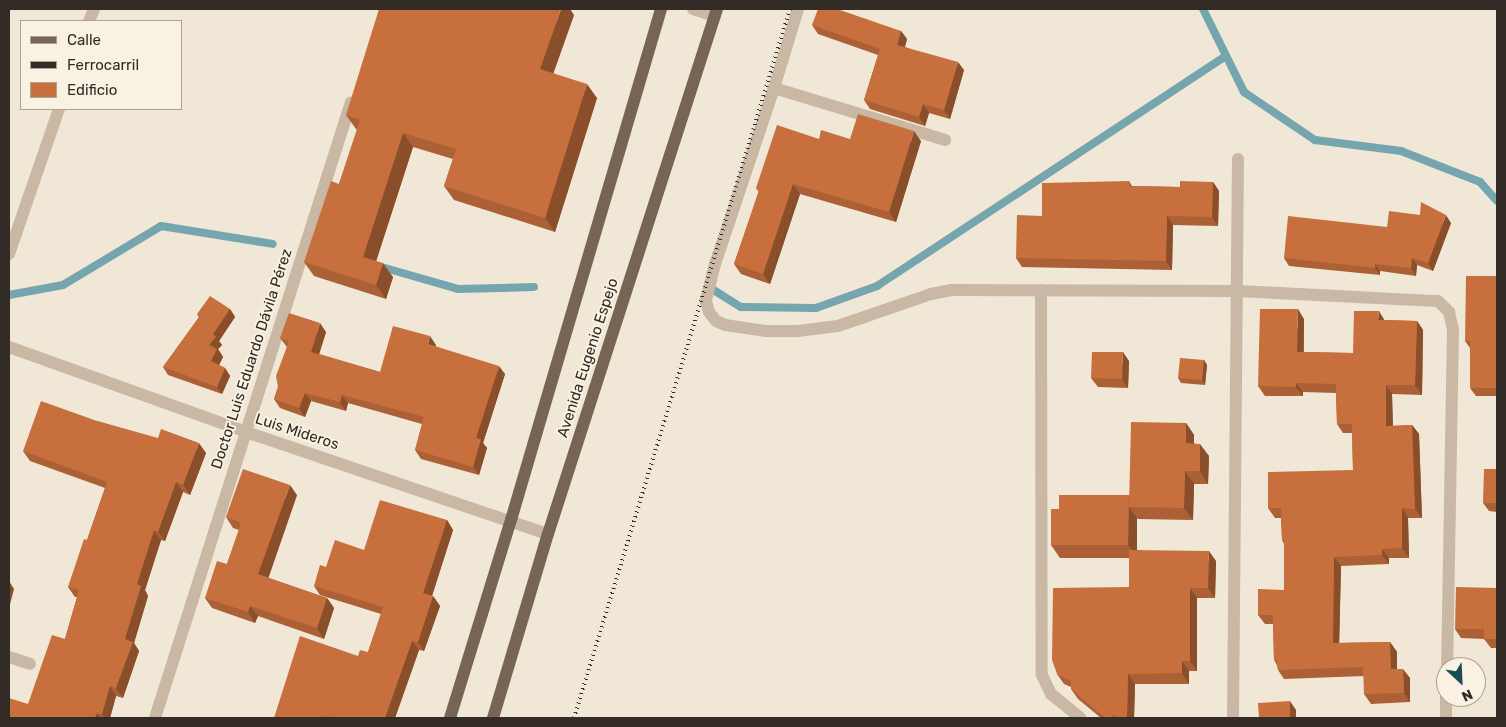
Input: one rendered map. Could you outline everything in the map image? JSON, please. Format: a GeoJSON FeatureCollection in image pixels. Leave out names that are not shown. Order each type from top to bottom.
{"type":"FeatureCollection","features":[{"type":"Feature","properties":{"kind":"main road","name":"Avenida Eugenio Espejo"},"geometry":{"type":"LineString","coordinates":[[450,718],[511,520],[661,9]]}},
{"type":"Feature","properties":{"kind":"main road","name":"Avenida Eugenio Espejo"},"geometry":{"type":"LineString","coordinates":[[493,718],[548,534],[716,12]]}},
{"type":"Feature","properties":{"kind":"street"},"geometry":{"type":"LineString","coordinates":[[693,9],[716,12]]}},
{"type":"Feature","properties":{"kind":"street"},"geometry":{"type":"LineString","coordinates":[[798,9],[774,88],[727,224],[713,273],[706,301],[709,312],[716,321],[725,325],[766,332],[798,332],[838,326],[931,294],[952,290],[1238,291],[1438,301],[1449,312],[1453,329],[1447,657]]}},
{"type":"Feature","properties":{"kind":"street"},"geometry":{"type":"LineString","coordinates":[[774,88],[945,140]]}},
{"type":"Feature","properties":{"kind":"street","name":"Doctor Luis Eduardo Dávila Pérez"},"geometry":{"type":"LineString","coordinates":[[154,718],[354,93]]}},
{"type":"Feature","properties":{"kind":"street"},"geometry":{"type":"LineString","coordinates":[[9,254],[59,110]]}},
{"type":"Feature","properties":{"kind":"street"},"geometry":{"type":"LineString","coordinates":[[1233,718],[1238,159]]}},
{"type":"Feature","properties":{"kind":"street"},"geometry":{"type":"LineString","coordinates":[[1041,290],[1042,675],[1051,694],[1081,718]]}},
{"type":"Feature","properties":{"kind":"street","name":"Luis Mideros"},"geometry":{"type":"LineString","coordinates":[[9,347],[246,432],[548,534]]}},
{"type":"Feature","properties":{"kind":"street"},"geometry":{"type":"LineString","coordinates":[[9,657],[30,664]]}},
{"type":"Feature","properties":{"kind":"building"},"geometry":{"type":"Polygon","coordinates":[[[379,9],[561,9],[540,69],[587,84],[545,218],[444,186],[456,149],[403,133],[363,257],[383,263],[376,285],[304,262],[331,181],[339,184],[360,120],[346,115],[379,9]]]}},
{"type":"Feature","properties":{"kind":"building"},"geometry":{"type":"Polygon","coordinates":[[[818,9],[837,9],[901,31],[897,45],[958,62],[944,110],[923,104],[919,117],[864,100],[880,49],[812,25],[818,9]]]}},
{"type":"Feature","properties":{"kind":"building"},"geometry":{"type":"Polygon","coordinates":[[[858,114],[914,131],[889,212],[793,184],[763,274],[734,264],[759,190],[756,188],[777,125],[819,139],[821,130],[850,139],[858,114]]]}},
{"type":"Feature","properties":{"kind":"building"},"geometry":{"type":"Polygon","coordinates":[[[1129,181],[1129,186],[1180,187],[1180,181],[1213,182],[1212,217],[1167,216],[1166,261],[1016,258],[1017,215],[1042,216],[1042,183],[1129,181]]]}},
{"type":"Feature","properties":{"kind":"building"},"geometry":{"type":"Polygon","coordinates":[[[1421,202],[1446,215],[1428,263],[1412,258],[1411,268],[1375,264],[1375,268],[1284,258],[1288,216],[1387,227],[1389,211],[1420,215],[1421,202]]]}},
{"type":"Feature","properties":{"kind":"building"},"geometry":{"type":"Polygon","coordinates":[[[1466,276],[1497,276],[1497,388],[1470,388],[1470,341],[1465,341],[1466,276]]]}},
{"type":"Feature","properties":{"kind":"building"},"geometry":{"type":"Polygon","coordinates":[[[210,296],[230,309],[213,334],[216,337],[209,345],[217,349],[211,361],[225,368],[217,387],[163,367],[200,316],[197,314],[210,296]]]}},
{"type":"Feature","properties":{"kind":"building"},"geometry":{"type":"Polygon","coordinates":[[[1260,309],[1298,309],[1297,352],[1353,353],[1354,311],[1379,311],[1378,320],[1417,321],[1415,385],[1386,385],[1386,426],[1412,425],[1415,509],[1402,508],[1402,548],[1382,549],[1382,555],[1334,557],[1333,643],[1390,642],[1391,669],[1403,669],[1404,693],[1364,694],[1363,667],[1278,670],[1277,660],[1274,660],[1273,615],[1258,615],[1258,589],[1284,590],[1284,540],[1282,540],[1281,508],[1268,508],[1268,472],[1353,470],[1352,424],[1337,424],[1336,384],[1296,383],[1296,387],[1258,386],[1260,309]]]}},
{"type":"Feature","properties":{"kind":"building"},"geometry":{"type":"Polygon","coordinates":[[[289,313],[320,323],[311,352],[380,372],[393,326],[430,336],[428,344],[499,366],[476,438],[481,439],[473,467],[415,450],[424,417],[342,395],[340,402],[305,393],[299,408],[274,399],[278,387],[276,376],[289,341],[280,338],[289,313]]]}},
{"type":"Feature","properties":{"kind":"building"},"geometry":{"type":"Polygon","coordinates":[[[1092,352],[1123,352],[1122,379],[1091,378],[1092,352]]]}},
{"type":"Feature","properties":{"kind":"building"},"geometry":{"type":"Polygon","coordinates":[[[1180,358],[1204,360],[1202,380],[1178,378],[1180,358]]]}},
{"type":"Feature","properties":{"kind":"building"},"geometry":{"type":"Polygon","coordinates":[[[41,401],[97,421],[158,438],[161,429],[199,443],[183,485],[176,482],[158,532],[154,530],[137,584],[141,586],[125,639],[133,642],[116,688],[110,686],[102,714],[97,713],[95,718],[9,718],[9,698],[28,704],[52,635],[65,639],[79,590],[68,587],[84,539],[87,540],[107,482],[23,451],[41,401]]]}},
{"type":"Feature","properties":{"kind":"building"},"geometry":{"type":"Polygon","coordinates":[[[1131,422],[1186,423],[1186,443],[1200,444],[1200,471],[1185,471],[1184,508],[1129,507],[1131,422]]]}},
{"type":"Feature","properties":{"kind":"building"},"geometry":{"type":"Polygon","coordinates":[[[243,469],[290,485],[258,574],[327,598],[317,628],[250,606],[248,612],[205,598],[217,561],[227,564],[241,523],[226,517],[243,469]]]}},
{"type":"Feature","properties":{"kind":"building"},"geometry":{"type":"Polygon","coordinates":[[[1484,469],[1497,469],[1497,503],[1483,503],[1484,469]]]}},
{"type":"Feature","properties":{"kind":"building"},"geometry":{"type":"Polygon","coordinates":[[[1059,495],[1129,495],[1128,545],[1051,545],[1051,509],[1059,509],[1059,495]]]}},
{"type":"Feature","properties":{"kind":"building"},"geometry":{"type":"Polygon","coordinates":[[[380,500],[447,520],[423,593],[433,596],[418,642],[412,641],[385,718],[334,718],[326,716],[325,718],[274,718],[300,636],[358,656],[360,650],[368,652],[383,607],[314,586],[320,565],[326,567],[335,540],[364,550],[380,500]]]}},
{"type":"Feature","properties":{"kind":"building"},"geometry":{"type":"Polygon","coordinates":[[[1129,550],[1209,551],[1208,588],[1190,588],[1190,661],[1182,661],[1182,673],[1128,674],[1127,718],[1119,718],[1114,715],[1110,718],[1105,718],[1071,689],[1071,681],[1057,674],[1052,660],[1053,588],[1129,587],[1129,550]]]}},
{"type":"Feature","properties":{"kind":"building"},"geometry":{"type":"Polygon","coordinates":[[[1456,587],[1497,588],[1497,639],[1484,639],[1484,629],[1455,629],[1456,587]]]}},
{"type":"Feature","properties":{"kind":"building"},"geometry":{"type":"Polygon","coordinates":[[[1290,701],[1290,718],[1259,718],[1258,703],[1290,701]]]}},
{"type":"Feature","properties":{"kind":"waterway"},"geometry":{"type":"LineString","coordinates":[[1203,9],[1244,92],[1315,140],[1401,151],[1480,182],[1497,201]]}},
{"type":"Feature","properties":{"kind":"waterway"},"geometry":{"type":"LineString","coordinates":[[712,289],[741,307],[816,308],[877,286],[1226,56]]}},
{"type":"Feature","properties":{"kind":"waterway"},"geometry":{"type":"LineString","coordinates":[[9,295],[63,285],[161,226],[273,244]]}},
{"type":"Feature","properties":{"kind":"waterway"},"geometry":{"type":"LineString","coordinates":[[378,266],[458,289],[534,287]]}},
{"type":"Feature","properties":{"kind":"railway"},"geometry":{"type":"LineString","coordinates":[[574,718],[790,9]]}}]}
